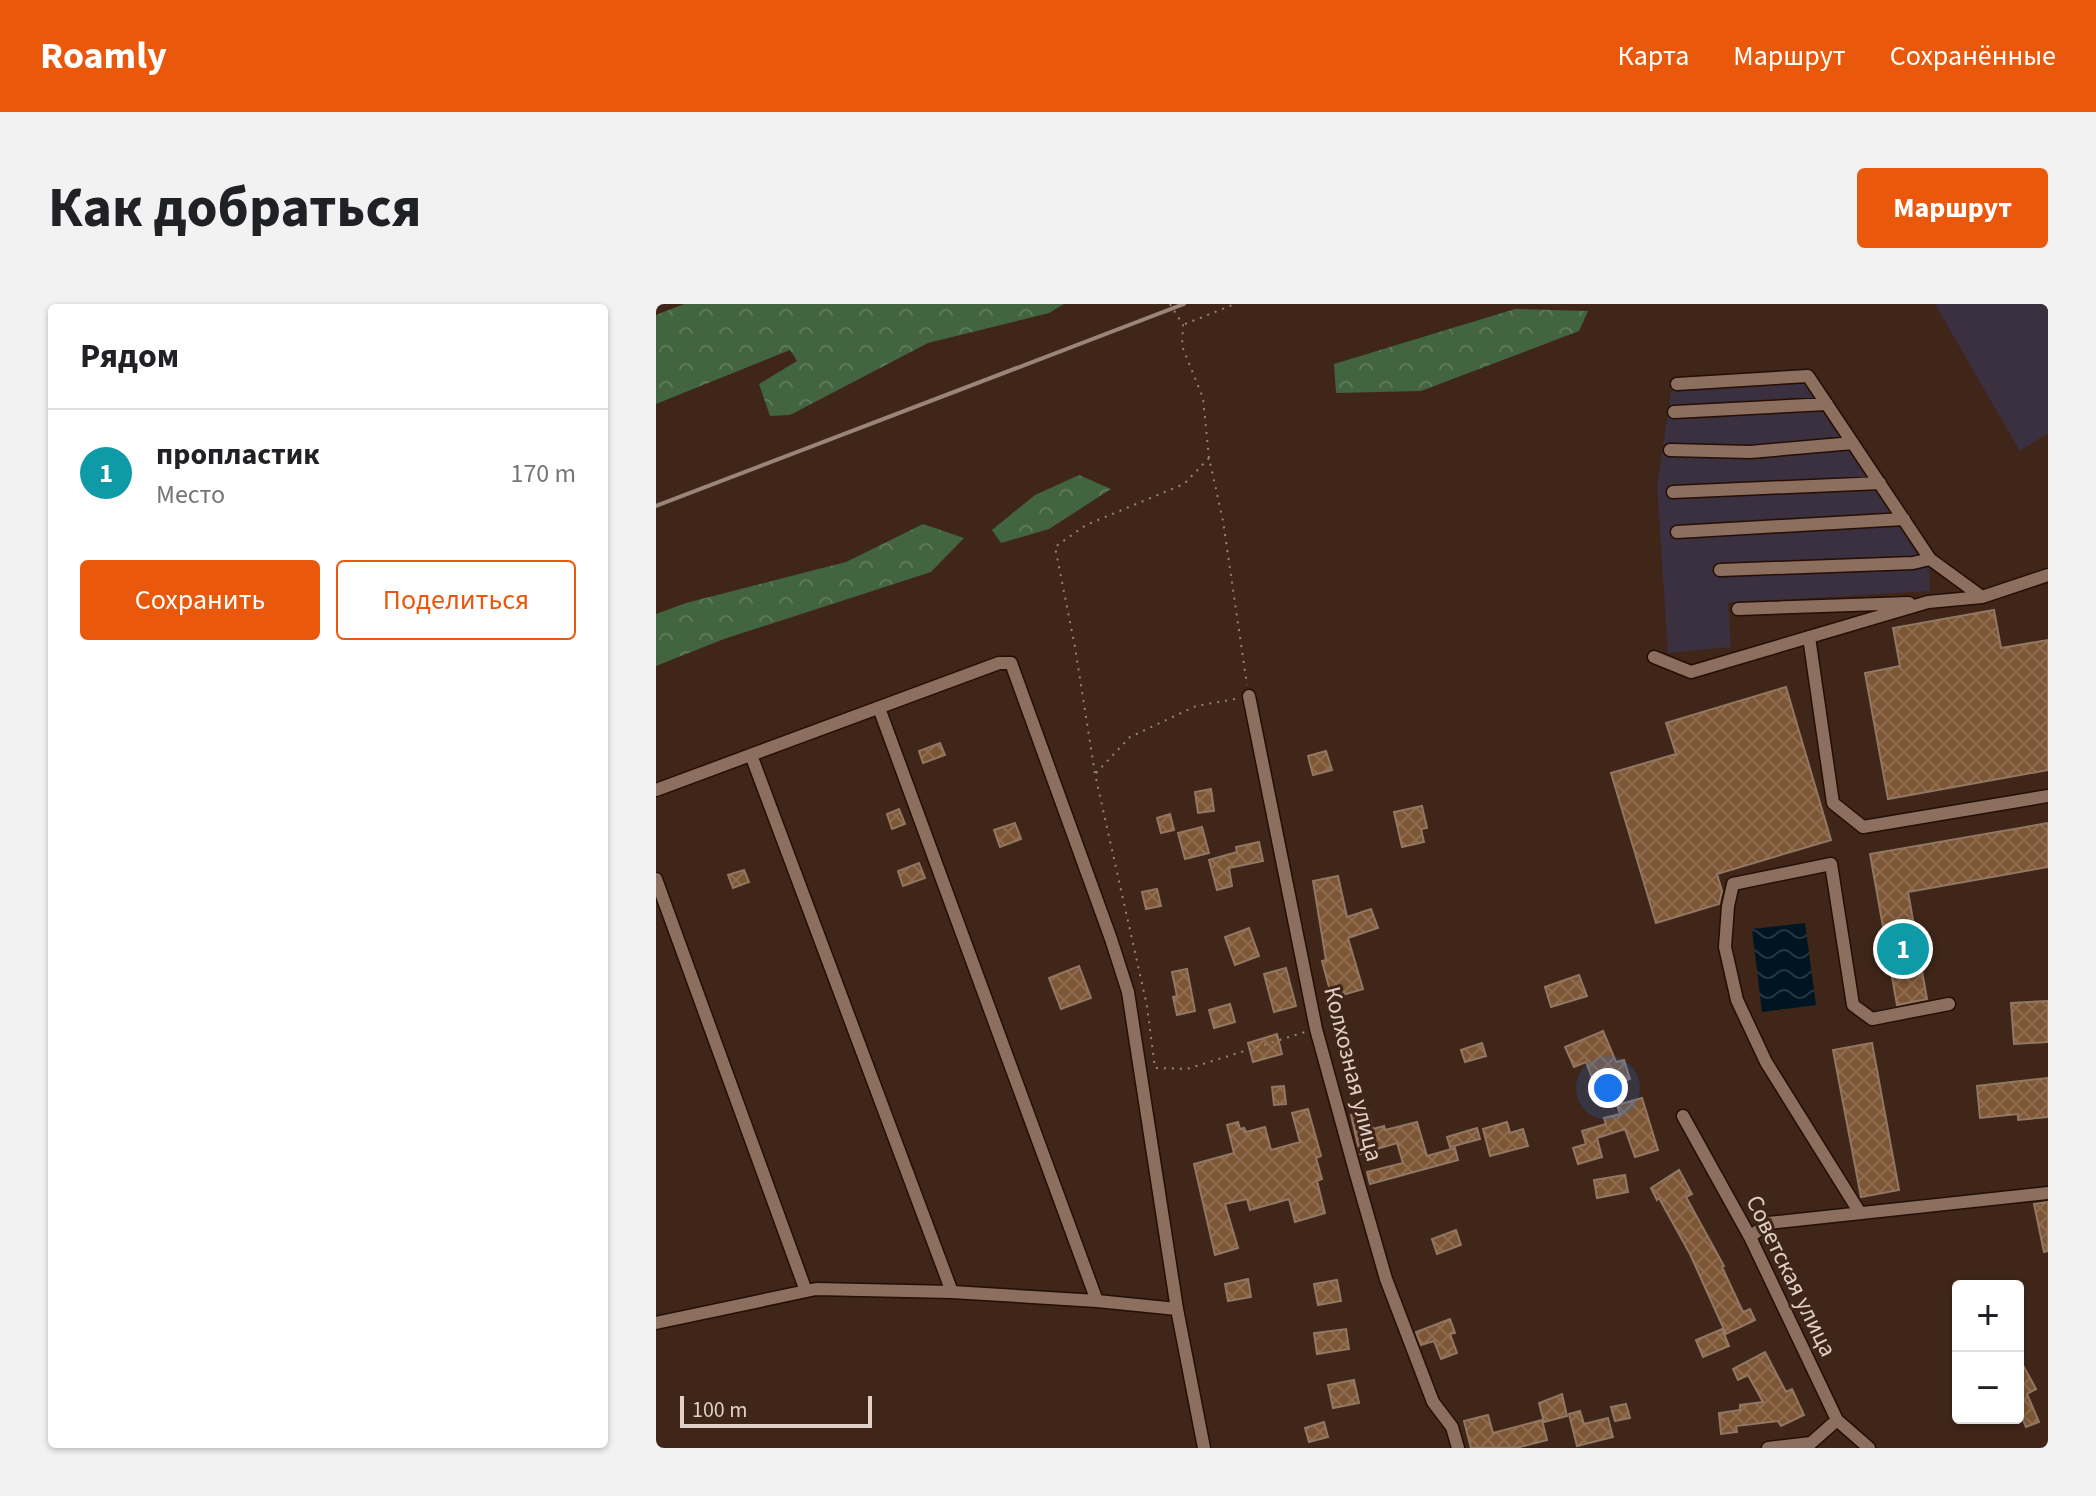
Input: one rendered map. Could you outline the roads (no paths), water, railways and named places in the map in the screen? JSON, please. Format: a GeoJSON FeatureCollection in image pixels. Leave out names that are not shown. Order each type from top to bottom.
{"type":"FeatureCollection","features":[{"type":"Feature","properties":{"kind":"street"},"geometry":{"type":"LineString","coordinates":[[1677,384],[1808,376],[1930,559],[1982,597]]}},
{"type":"Feature","properties":{"kind":"street"},"geometry":{"type":"LineString","coordinates":[[1674,412],[1827,404]]}},
{"type":"Feature","properties":{"kind":"street"},"geometry":{"type":"LineString","coordinates":[[1670,450],[1750,452],[1853,443]]}},
{"type":"Feature","properties":{"kind":"street"},"geometry":{"type":"LineString","coordinates":[[1673,492],[1880,483]]}},
{"type":"Feature","properties":{"kind":"street"},"geometry":{"type":"LineString","coordinates":[[1677,532],[1904,519]]}},
{"type":"Feature","properties":{"kind":"street"},"geometry":{"type":"LineString","coordinates":[[1720,570],[1913,563],[1930,559]]}},
{"type":"Feature","properties":{"kind":"street"},"geometry":{"type":"LineString","coordinates":[[1738,609],[1982,597],[2048,575]]}},
{"type":"Feature","properties":{"kind":"street"},"geometry":{"type":"LineString","coordinates":[[1654,657],[1691,672],[1928,602]]}},
{"type":"Feature","properties":{"kind":"street"},"geometry":{"type":"LineString","coordinates":[[1809,637],[1833,803],[1863,827],[2048,796]]}},
{"type":"Feature","properties":{"kind":"street"},"geometry":{"type":"LineString","coordinates":[[656,790],[999,663],[1011,663],[1128,992],[1177,1309],[1204,1448]]}},
{"type":"Feature","properties":{"kind":"street","name":"Колхозная улица"},"geometry":{"type":"LineString","coordinates":[[1249,696],[1316,1029],[1386,1279],[1433,1402],[1452,1427],[1458,1448]]}},
{"type":"Feature","properties":{"kind":"street"},"geometry":{"type":"LineString","coordinates":[[879,708],[1097,1301]]}},
{"type":"Feature","properties":{"kind":"street"},"geometry":{"type":"LineString","coordinates":[[751,755],[952,1292]]}},
{"type":"Feature","properties":{"kind":"street"},"geometry":{"type":"LineString","coordinates":[[1860,1213],[1766,1062],[1737,1000],[1725,947],[1733,884],[1831,864],[1853,1005],[1872,1019],[1949,1004]]}},
{"type":"Feature","properties":{"kind":"street"},"geometry":{"type":"LineString","coordinates":[[656,879],[806,1291]]}},
{"type":"Feature","properties":{"kind":"street","name":"Советская улица"},"geometry":{"type":"LineString","coordinates":[[1683,1116],[1750,1237],[1837,1420],[1869,1448]]}},
{"type":"Feature","properties":{"kind":"street"},"geometry":{"type":"LineString","coordinates":[[1750,1237],[1768,1223],[2048,1193]]}},
{"type":"Feature","properties":{"kind":"street"},"geometry":{"type":"LineString","coordinates":[[656,1323],[806,1291],[952,1292],[1177,1309]]}},
{"type":"Feature","properties":{"kind":"street"},"geometry":{"type":"LineString","coordinates":[[1768,1448],[1811,1443],[1837,1420]]}},
{"type":"Feature","properties":{"kind":"water"},"geometry":{"type":"Polygon","coordinates":[[[1805,923],[1816,1005],[1762,1012],[1752,929],[1805,923]]]}},
{"type":"Feature","properties":{"kind":"railway"},"geometry":{"type":"LineString","coordinates":[[656,506],[1184,304]]}},
{"type":"Feature","properties":{"kind":"place","name":"пропластик"},"geometry":{"type":"Point","coordinates":[1903,949]}}]}
